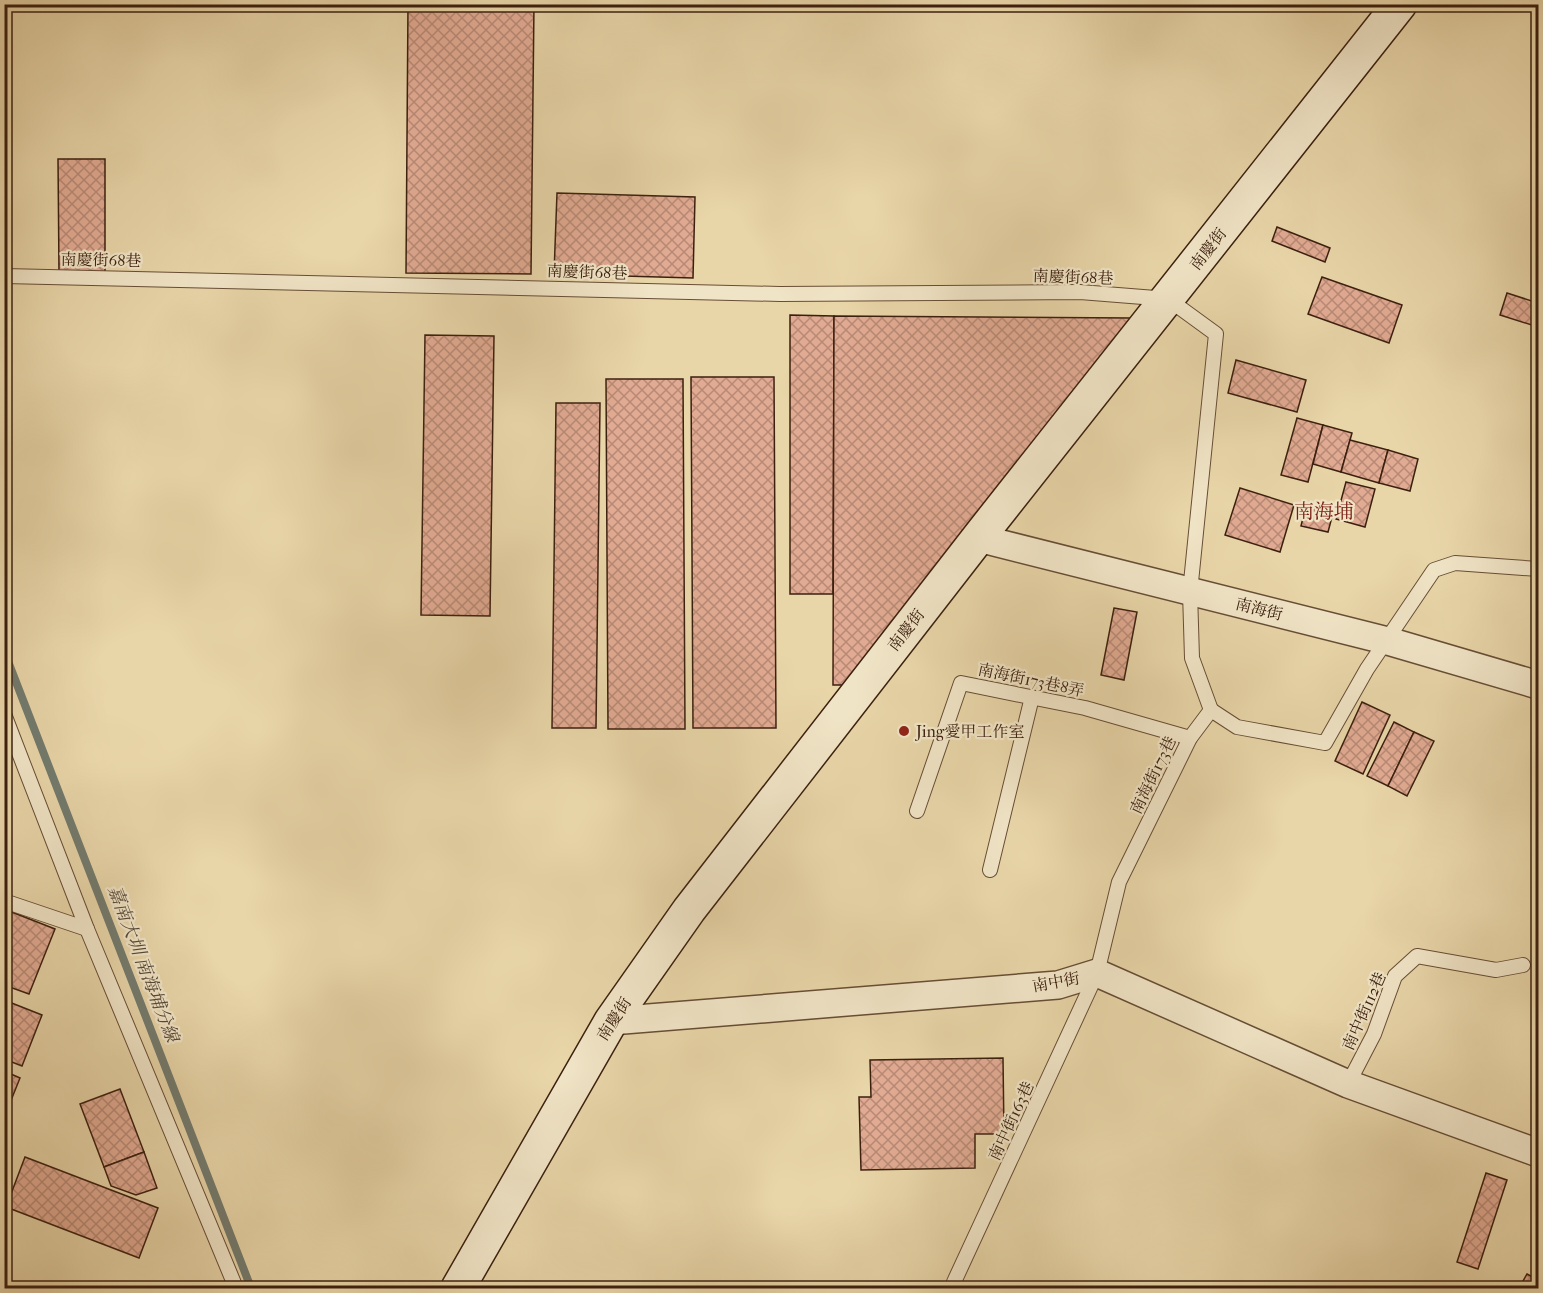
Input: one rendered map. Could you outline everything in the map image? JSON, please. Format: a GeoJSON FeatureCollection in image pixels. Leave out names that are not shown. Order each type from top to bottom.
{"type":"FeatureCollection","features":[{"type":"Feature","properties":{"kind":"street","name":"南慶街"},"geometry":{"type":"LineString","coordinates":[[458,1288],[611,1021],[689,910],[978,538],[1400,4]]}},
{"type":"Feature","properties":{"kind":"street","name":"南海街"},"geometry":{"type":"LineString","coordinates":[[978,538],[1388,641],[1539,685]]}},
{"type":"Feature","properties":{"kind":"street","name":"南中街"},"geometry":{"type":"LineString","coordinates":[[611,1021],[1058,985],[1097,973],[1348,1084],[1539,1153]]}},
{"type":"Feature","properties":{"kind":"lane","name":"南慶街68巷"},"geometry":{"type":"LineString","coordinates":[[4,276],[780,294],[1080,292],[1168,299]]}},
{"type":"Feature","properties":{"kind":"lane"},"geometry":{"type":"LineString","coordinates":[[1168,299],[1216,334],[1190,592],[1192,658],[1211,710],[1238,727],[1325,743],[1367,669],[1434,570],[1455,563],[1539,569]]}},
{"type":"Feature","properties":{"kind":"lane","name":"南海街173巷8弄"},"geometry":{"type":"LineString","coordinates":[[917,811],[961,683],[1085,708],[1190,738]]}},
{"type":"Feature","properties":{"kind":"lane"},"geometry":{"type":"LineString","coordinates":[[990,870],[1032,697]]}},
{"type":"Feature","properties":{"kind":"lane","name":"南海街173巷"},"geometry":{"type":"LineString","coordinates":[[1097,973],[1119,882],[1190,738],[1211,710]]}},
{"type":"Feature","properties":{"kind":"lane"},"geometry":{"type":"LineString","coordinates":[[4,714],[87,929],[236,1288]]}},
{"type":"Feature","properties":{"kind":"lane"},"geometry":{"type":"LineString","coordinates":[[4,901],[87,929]]}},
{"type":"Feature","properties":{"kind":"lane","name":"南中街112巷"},"geometry":{"type":"LineString","coordinates":[[1348,1084],[1374,1034],[1395,976],[1417,956],[1496,969],[1523,965]]}},
{"type":"Feature","properties":{"kind":"lane","name":"南中街163巷"},"geometry":{"type":"LineString","coordinates":[[954,1282],[1097,973]]}},
{"type":"Feature","properties":{"kind":"building"},"geometry":{"type":"Polygon","coordinates":[[[408,4],[534,4],[531,274],[406,273],[408,4]]]}},
{"type":"Feature","properties":{"kind":"building"},"geometry":{"type":"Polygon","coordinates":[[[58,159],[105,159],[105,272],[59,272],[58,159]]]}},
{"type":"Feature","properties":{"kind":"building"},"geometry":{"type":"Polygon","coordinates":[[[557,193],[695,197],[693,278],[554,274],[557,193]]]}},
{"type":"Feature","properties":{"kind":"building"},"geometry":{"type":"Polygon","coordinates":[[[1277,227],[1330,248],[1325,262],[1272,241],[1277,227]]]}},
{"type":"Feature","properties":{"kind":"building"},"geometry":{"type":"Polygon","coordinates":[[[1322,277],[1402,305],[1389,343],[1308,314],[1322,277]]]}},
{"type":"Feature","properties":{"kind":"building"},"geometry":{"type":"Polygon","coordinates":[[[1507,293],[1538,303],[1538,327],[1500,315],[1507,293]]]}},
{"type":"Feature","properties":{"kind":"building"},"geometry":{"type":"Polygon","coordinates":[[[790,315],[834,316],[833,594],[790,594],[790,315]]]}},
{"type":"Feature","properties":{"kind":"building"},"geometry":{"type":"Polygon","coordinates":[[[834,316],[1131,318],[850,685],[833,685],[834,316]]]}},
{"type":"Feature","properties":{"kind":"building"},"geometry":{"type":"Polygon","coordinates":[[[425,335],[494,336],[490,616],[421,615],[425,335]]]}},
{"type":"Feature","properties":{"kind":"building"},"geometry":{"type":"Polygon","coordinates":[[[1236,360],[1306,380],[1297,412],[1228,393],[1236,360]]]}},
{"type":"Feature","properties":{"kind":"building"},"geometry":{"type":"Polygon","coordinates":[[[691,377],[774,377],[776,728],[693,728],[691,377]]]}},
{"type":"Feature","properties":{"kind":"building"},"geometry":{"type":"Polygon","coordinates":[[[606,379],[683,379],[685,729],[608,729],[606,379]]]}},
{"type":"Feature","properties":{"kind":"building"},"geometry":{"type":"Polygon","coordinates":[[[556,403],[600,403],[596,728],[552,728],[556,403]]]}},
{"type":"Feature","properties":{"kind":"building"},"geometry":{"type":"Polygon","coordinates":[[[1297,418],[1323,425],[1308,482],[1281,475],[1297,418]]]}},
{"type":"Feature","properties":{"kind":"building"},"geometry":{"type":"Polygon","coordinates":[[[1323,425],[1352,433],[1341,472],[1313,464],[1323,425]]]}},
{"type":"Feature","properties":{"kind":"building"},"geometry":{"type":"Polygon","coordinates":[[[1350,440],[1388,450],[1379,483],[1341,472],[1350,440]]]}},
{"type":"Feature","properties":{"kind":"building"},"geometry":{"type":"Polygon","coordinates":[[[1388,450],[1418,459],[1410,491],[1379,483],[1388,450]]]}},
{"type":"Feature","properties":{"kind":"building"},"geometry":{"type":"Polygon","coordinates":[[[1346,482],[1375,489],[1365,527],[1336,519],[1346,482]]]}},
{"type":"Feature","properties":{"kind":"building"},"geometry":{"type":"Polygon","coordinates":[[[1240,488],[1294,505],[1280,552],[1225,535],[1240,488]]]}},
{"type":"Feature","properties":{"kind":"building"},"geometry":{"type":"Polygon","coordinates":[[[1306,506],[1333,513],[1328,532],[1301,526],[1306,506]]]}},
{"type":"Feature","properties":{"kind":"building"},"geometry":{"type":"Polygon","coordinates":[[[1114,608],[1137,612],[1124,680],[1101,675],[1114,608]]]}},
{"type":"Feature","properties":{"kind":"building"},"geometry":{"type":"Polygon","coordinates":[[[1362,702],[1390,715],[1363,774],[1335,761],[1362,702]]]}},
{"type":"Feature","properties":{"kind":"building"},"geometry":{"type":"Polygon","coordinates":[[[1394,722],[1414,732],[1388,786],[1367,776],[1394,722]]]}},
{"type":"Feature","properties":{"kind":"building"},"geometry":{"type":"Polygon","coordinates":[[[1414,732],[1434,741],[1407,796],[1388,786],[1414,732]]]}},
{"type":"Feature","properties":{"kind":"building"},"geometry":{"type":"Polygon","coordinates":[[[4,909],[55,929],[29,994],[4,985],[4,909]]]}},
{"type":"Feature","properties":{"kind":"building"},"geometry":{"type":"Polygon","coordinates":[[[4,1000],[42,1015],[22,1066],[4,1059],[4,1000]]]}},
{"type":"Feature","properties":{"kind":"building"},"geometry":{"type":"Polygon","coordinates":[[[1003,1058],[1004,1134],[975,1134],[975,1168],[861,1170],[859,1097],[871,1097],[870,1060],[1003,1058]]]}},
{"type":"Feature","properties":{"kind":"building"},"geometry":{"type":"Polygon","coordinates":[[[4,1071],[20,1078],[4,1118],[4,1071]]]}},
{"type":"Feature","properties":{"kind":"building"},"geometry":{"type":"Polygon","coordinates":[[[120,1089],[144,1152],[104,1167],[80,1104],[120,1089]]]}},
{"type":"Feature","properties":{"kind":"building"},"geometry":{"type":"Polygon","coordinates":[[[144,1152],[157,1188],[136,1195],[111,1186],[104,1167],[144,1152]]]}},
{"type":"Feature","properties":{"kind":"building"},"geometry":{"type":"Polygon","coordinates":[[[25,1157],[158,1208],[139,1258],[6,1207],[25,1157]]]}},
{"type":"Feature","properties":{"kind":"building"},"geometry":{"type":"Polygon","coordinates":[[[1486,1173],[1507,1180],[1478,1269],[1457,1262],[1486,1173]]]}},
{"type":"Feature","properties":{"kind":"building"},"geometry":{"type":"Polygon","coordinates":[[[1527,1274],[1538,1280],[1538,1288],[1519,1288],[1527,1274]]]}},
{"type":"Feature","properties":{"kind":"waterway","name":"嘉南大圳 南海埔分線"},"geometry":{"type":"LineString","coordinates":[[4,651],[251,1288]]}},
{"type":"Feature","properties":{"kind":"place","name":"Jing愛甲工作室"},"geometry":{"type":"Point","coordinates":[904,731]}},
{"type":"Feature","properties":{"kind":"district","name":"南海埔"},"geometry":{"type":"Point","coordinates":[1324,511]}}]}
